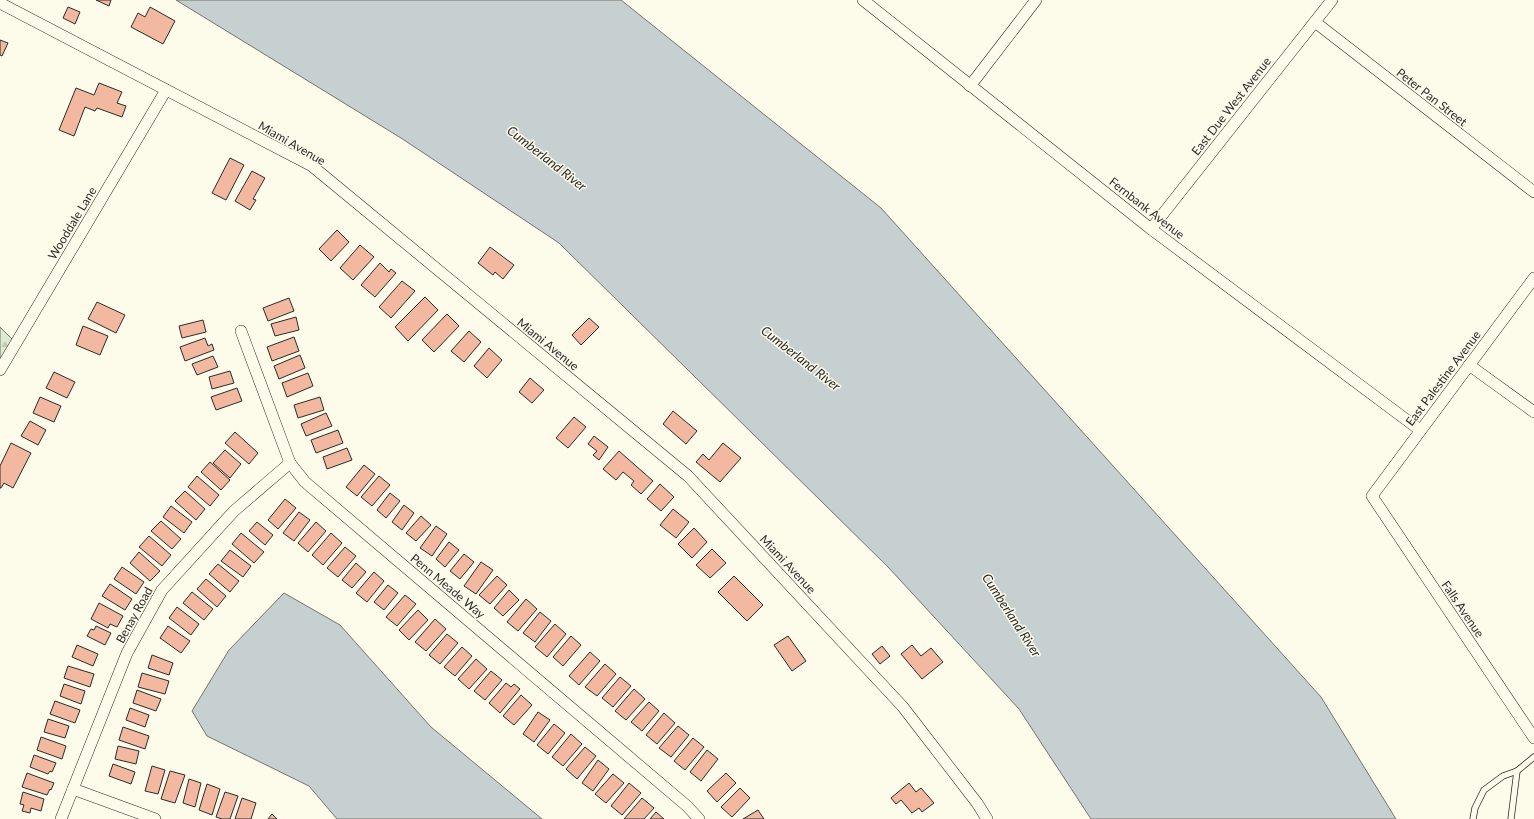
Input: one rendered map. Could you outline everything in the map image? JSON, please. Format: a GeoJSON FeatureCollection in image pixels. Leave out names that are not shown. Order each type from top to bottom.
{"type":"FeatureCollection","features":[{"type":"Feature","properties":{"kind":"street","name":"Fernbank Avenue"},"geometry":{"type":"LineString","coordinates":[[863,0],[1151,229],[1420,430]]}},
{"type":"Feature","properties":{"kind":"street"},"geometry":{"type":"LineString","coordinates":[[970,86],[1036,0]]}},
{"type":"Feature","properties":{"kind":"street","name":"East Due West Avenue"},"geometry":{"type":"LineString","coordinates":[[1151,229],[1332,0]]}},
{"type":"Feature","properties":{"kind":"street","name":"Miami Avenue"},"geometry":{"type":"LineString","coordinates":[[0,3],[312,166],[688,476],[903,707],[978,803],[987,819]]}},
{"type":"Feature","properties":{"kind":"street","name":"Peter Pan Street"},"geometry":{"type":"LineString","coordinates":[[1315,22],[1534,192]]}},
{"type":"Feature","properties":{"kind":"street","name":"Wooddale Lane"},"geometry":{"type":"LineString","coordinates":[[0,370],[166,90]]}},
{"type":"Feature","properties":{"kind":"street","name":"East Palestine Avenue"},"geometry":{"type":"LineString","coordinates":[[1373,494],[1534,278]]}},
{"type":"Feature","properties":{"kind":"street","name":"Penn Meade Way"},"geometry":{"type":"LineString","coordinates":[[241,331],[290,463],[305,482],[687,806],[699,819]]}},
{"type":"Feature","properties":{"kind":"street"},"geometry":{"type":"LineString","coordinates":[[1469,365],[1534,412]]}},
{"type":"Feature","properties":{"kind":"street","name":"Benay Road"},"geometry":{"type":"LineString","coordinates":[[61,819],[127,653],[162,590],[234,511],[290,463]]}},
{"type":"Feature","properties":{"kind":"street","name":"Falls Avenue"},"geometry":{"type":"LineString","coordinates":[[1373,494],[1372,496],[1534,738]]}},
{"type":"Feature","properties":{"kind":"street"},"geometry":{"type":"LineString","coordinates":[[73,789],[155,819]]}},
{"type":"Feature","properties":{"kind":"lane"},"geometry":{"type":"LineString","coordinates":[[1473,819],[1475,808],[1484,790],[1503,776],[1517,771],[1534,757]]}},
{"type":"Feature","properties":{"kind":"lane"},"geometry":{"type":"LineString","coordinates":[[1511,819],[1517,771]]}},
{"type":"Feature","properties":{"kind":"green space"},"geometry":{"type":"Polygon","coordinates":[[[0,327],[13,340],[0,362],[0,327]]]}},
{"type":"Feature","properties":{"kind":"water","name":"Cumberland River"},"geometry":{"type":"Polygon","coordinates":[[[176,0],[621,0],[881,208],[1321,697],[1396,819],[1091,819],[1019,709],[888,567],[559,243],[401,138],[176,0]]]}},
{"type":"Feature","properties":{"kind":"water"},"geometry":{"type":"Polygon","coordinates":[[[284,593],[340,625],[431,727],[542,819],[337,819],[309,786],[207,736],[192,711],[229,650],[284,593]]]}},
{"type":"Feature","properties":{"kind":"building"},"geometry":{"type":"Polygon","coordinates":[[[96,0],[111,0],[109,6],[96,0]]]}},
{"type":"Feature","properties":{"kind":"building"},"geometry":{"type":"Polygon","coordinates":[[[68,7],[80,12],[75,24],[63,18],[68,7]]]}},
{"type":"Feature","properties":{"kind":"building"},"geometry":{"type":"Polygon","coordinates":[[[150,7],[175,21],[163,44],[131,27],[138,13],[145,17],[150,7]]]}},
{"type":"Feature","properties":{"kind":"building"},"geometry":{"type":"Polygon","coordinates":[[[0,40],[8,43],[2,56],[0,55],[0,40]]]}},
{"type":"Feature","properties":{"kind":"building"},"geometry":{"type":"Polygon","coordinates":[[[99,83],[122,92],[117,103],[126,106],[122,117],[97,108],[95,111],[85,107],[74,136],[59,130],[76,88],[94,95],[99,83]]]}},
{"type":"Feature","properties":{"kind":"building"},"geometry":{"type":"Polygon","coordinates":[[[230,158],[244,165],[226,200],[212,193],[230,158]]]}},
{"type":"Feature","properties":{"kind":"building"},"geometry":{"type":"Polygon","coordinates":[[[252,171],[265,178],[253,199],[256,200],[250,210],[235,201],[252,171]]]}},
{"type":"Feature","properties":{"kind":"building"},"geometry":{"type":"Polygon","coordinates":[[[337,230],[349,242],[331,261],[319,249],[337,230]]]}},
{"type":"Feature","properties":{"kind":"building"},"geometry":{"type":"Polygon","coordinates":[[[360,245],[374,257],[353,280],[340,268],[360,245]]]}},
{"type":"Feature","properties":{"kind":"building"},"geometry":{"type":"Polygon","coordinates":[[[490,247],[514,265],[503,279],[495,272],[493,275],[478,263],[490,247]]]}},
{"type":"Feature","properties":{"kind":"building"},"geometry":{"type":"Polygon","coordinates":[[[380,263],[389,272],[391,269],[396,273],[375,297],[361,285],[380,263]]]}},
{"type":"Feature","properties":{"kind":"building"},"geometry":{"type":"Polygon","coordinates":[[[402,281],[415,291],[391,318],[379,307],[402,281]]]}},
{"type":"Feature","properties":{"kind":"building"},"geometry":{"type":"Polygon","coordinates":[[[425,297],[438,310],[408,341],[395,327],[425,297]]]}},
{"type":"Feature","properties":{"kind":"building"},"geometry":{"type":"Polygon","coordinates":[[[289,298],[294,311],[268,321],[263,308],[289,298]]]}},
{"type":"Feature","properties":{"kind":"building"},"geometry":{"type":"Polygon","coordinates":[[[97,302],[125,315],[116,333],[88,319],[97,302]]]}},
{"type":"Feature","properties":{"kind":"building"},"geometry":{"type":"Polygon","coordinates":[[[447,314],[459,326],[434,352],[422,340],[447,314]]]}},
{"type":"Feature","properties":{"kind":"building"},"geometry":{"type":"Polygon","coordinates":[[[296,317],[299,330],[275,336],[271,324],[296,317]]]}},
{"type":"Feature","properties":{"kind":"building"},"geometry":{"type":"Polygon","coordinates":[[[589,318],[599,327],[581,345],[572,335],[589,318]]]}},
{"type":"Feature","properties":{"kind":"building"},"geometry":{"type":"Polygon","coordinates":[[[203,320],[206,332],[182,338],[179,326],[203,320]]]}},
{"type":"Feature","properties":{"kind":"building"},"geometry":{"type":"Polygon","coordinates":[[[83,326],[108,336],[100,355],[76,345],[83,326]]]}},
{"type":"Feature","properties":{"kind":"building"},"geometry":{"type":"Polygon","coordinates":[[[469,331],[481,342],[464,362],[451,351],[469,331]]]}},
{"type":"Feature","properties":{"kind":"building"},"geometry":{"type":"Polygon","coordinates":[[[294,337],[299,351],[272,361],[267,347],[294,337]]]}},
{"type":"Feature","properties":{"kind":"building"},"geometry":{"type":"Polygon","coordinates":[[[205,338],[208,346],[212,344],[214,350],[185,361],[180,347],[205,338]]]}},
{"type":"Feature","properties":{"kind":"building"},"geometry":{"type":"Polygon","coordinates":[[[489,348],[502,360],[487,378],[474,366],[489,348]]]}},
{"type":"Feature","properties":{"kind":"building"},"geometry":{"type":"Polygon","coordinates":[[[300,355],[305,368],[279,379],[274,366],[300,355]]]}},
{"type":"Feature","properties":{"kind":"building"},"geometry":{"type":"Polygon","coordinates":[[[213,356],[218,367],[197,375],[192,364],[213,356]]]}},
{"type":"Feature","properties":{"kind":"building"},"geometry":{"type":"Polygon","coordinates":[[[230,371],[234,383],[212,389],[209,377],[230,371]]]}},
{"type":"Feature","properties":{"kind":"building"},"geometry":{"type":"Polygon","coordinates":[[[54,372],[75,382],[67,398],[46,388],[54,372]]]}},
{"type":"Feature","properties":{"kind":"building"},"geometry":{"type":"Polygon","coordinates":[[[308,373],[313,386],[287,397],[282,383],[308,373]]]}},
{"type":"Feature","properties":{"kind":"building"},"geometry":{"type":"Polygon","coordinates":[[[530,378],[544,390],[532,403],[519,392],[530,378]]]}},
{"type":"Feature","properties":{"kind":"building"},"geometry":{"type":"Polygon","coordinates":[[[237,388],[242,401],[216,410],[211,397],[237,388]]]}},
{"type":"Feature","properties":{"kind":"building"},"geometry":{"type":"Polygon","coordinates":[[[40,397],[61,406],[54,422],[33,413],[40,397]]]}},
{"type":"Feature","properties":{"kind":"building"},"geometry":{"type":"Polygon","coordinates":[[[320,397],[324,410],[298,418],[294,405],[320,397]]]}},
{"type":"Feature","properties":{"kind":"building"},"geometry":{"type":"Polygon","coordinates":[[[673,411],[697,431],[686,444],[663,424],[673,411]]]}},
{"type":"Feature","properties":{"kind":"building"},"geometry":{"type":"Polygon","coordinates":[[[326,413],[332,426],[306,436],[301,424],[326,413]]]}},
{"type":"Feature","properties":{"kind":"building"},"geometry":{"type":"Polygon","coordinates":[[[574,417],[586,427],[568,448],[556,438],[574,417]]]}},
{"type":"Feature","properties":{"kind":"building"},"geometry":{"type":"Polygon","coordinates":[[[30,421],[46,430],[38,445],[21,436],[30,421]]]}},
{"type":"Feature","properties":{"kind":"building"},"geometry":{"type":"Polygon","coordinates":[[[338,430],[343,443],[316,453],[311,440],[338,430]]]}},
{"type":"Feature","properties":{"kind":"building"},"geometry":{"type":"Polygon","coordinates":[[[235,432],[258,453],[249,464],[225,443],[235,432]]]}},
{"type":"Feature","properties":{"kind":"building"},"geometry":{"type":"Polygon","coordinates":[[[594,436],[608,447],[599,460],[593,455],[597,451],[588,444],[594,436]]]}},
{"type":"Feature","properties":{"kind":"building"},"geometry":{"type":"Polygon","coordinates":[[[11,443],[31,453],[13,488],[4,483],[0,488],[0,466],[11,443]]]}},
{"type":"Feature","properties":{"kind":"building"},"geometry":{"type":"Polygon","coordinates":[[[723,443],[741,458],[720,482],[696,462],[703,454],[709,460],[723,443]]]}},
{"type":"Feature","properties":{"kind":"building"},"geometry":{"type":"Polygon","coordinates":[[[347,448],[352,460],[327,469],[323,457],[347,448]]]}},
{"type":"Feature","properties":{"kind":"building"},"geometry":{"type":"Polygon","coordinates":[[[225,450],[241,464],[230,478],[213,463],[225,450]]]}},
{"type":"Feature","properties":{"kind":"building"},"geometry":{"type":"Polygon","coordinates":[[[619,451],[653,481],[641,494],[631,485],[634,481],[623,472],[616,480],[603,469],[619,451]]]}},
{"type":"Feature","properties":{"kind":"building"},"geometry":{"type":"Polygon","coordinates":[[[210,462],[230,480],[221,490],[201,472],[210,462]]]}},
{"type":"Feature","properties":{"kind":"building"},"geometry":{"type":"Polygon","coordinates":[[[364,465],[375,474],[357,496],[346,487],[364,465]]]}},
{"type":"Feature","properties":{"kind":"building"},"geometry":{"type":"Polygon","coordinates":[[[197,476],[219,495],[210,506],[188,487],[197,476]]]}},
{"type":"Feature","properties":{"kind":"building"},"geometry":{"type":"Polygon","coordinates":[[[379,476],[390,485],[372,506],[361,497],[379,476]]]}},
{"type":"Feature","properties":{"kind":"building"},"geometry":{"type":"Polygon","coordinates":[[[660,484],[674,497],[661,511],[647,499],[660,484]]]}},
{"type":"Feature","properties":{"kind":"building"},"geometry":{"type":"Polygon","coordinates":[[[185,491],[205,509],[196,520],[175,501],[185,491]]]}},
{"type":"Feature","properties":{"kind":"building"},"geometry":{"type":"Polygon","coordinates":[[[390,493],[400,501],[386,518],[377,510],[390,493]]]}},
{"type":"Feature","properties":{"kind":"building"},"geometry":{"type":"Polygon","coordinates":[[[285,499],[296,508],[278,529],[268,520],[285,499]]]}},
{"type":"Feature","properties":{"kind":"building"},"geometry":{"type":"Polygon","coordinates":[[[404,505],[414,513],[402,530],[392,522],[404,505]]]}},
{"type":"Feature","properties":{"kind":"building"},"geometry":{"type":"Polygon","coordinates":[[[171,506],[192,522],[184,533],[163,517],[171,506]]]}},
{"type":"Feature","properties":{"kind":"building"},"geometry":{"type":"Polygon","coordinates":[[[673,509],[689,522],[676,538],[660,525],[673,509]]]}},
{"type":"Feature","properties":{"kind":"building"},"geometry":{"type":"Polygon","coordinates":[[[299,512],[310,520],[294,541],[283,533],[299,512]]]}},
{"type":"Feature","properties":{"kind":"building"},"geometry":{"type":"Polygon","coordinates":[[[421,516],[431,525],[416,541],[406,533],[421,516]]]}},
{"type":"Feature","properties":{"kind":"building"},"geometry":{"type":"Polygon","coordinates":[[[161,521],[181,539],[172,549],[151,531],[161,521]]]}},
{"type":"Feature","properties":{"kind":"building"},"geometry":{"type":"Polygon","coordinates":[[[257,522],[273,535],[265,545],[249,531],[257,522]]]}},
{"type":"Feature","properties":{"kind":"building"},"geometry":{"type":"Polygon","coordinates":[[[316,522],[326,531],[308,552],[298,543],[316,522]]]}},
{"type":"Feature","properties":{"kind":"building"},"geometry":{"type":"Polygon","coordinates":[[[436,526],[447,534],[432,556],[420,548],[436,526]]]}},
{"type":"Feature","properties":{"kind":"building"},"geometry":{"type":"Polygon","coordinates":[[[694,528],[707,542],[692,558],[678,544],[694,528]]]}},
{"type":"Feature","properties":{"kind":"building"},"geometry":{"type":"Polygon","coordinates":[[[241,533],[264,552],[254,563],[232,544],[241,533]]]}},
{"type":"Feature","properties":{"kind":"building"},"geometry":{"type":"Polygon","coordinates":[[[331,533],[342,543],[323,565],[312,555],[331,533]]]}},
{"type":"Feature","properties":{"kind":"building"},"geometry":{"type":"Polygon","coordinates":[[[149,536],[171,555],[162,566],[139,547],[149,536]]]}},
{"type":"Feature","properties":{"kind":"building"},"geometry":{"type":"Polygon","coordinates":[[[449,542],[459,550],[445,567],[436,559],[449,542]]]}},
{"type":"Feature","properties":{"kind":"building"},"geometry":{"type":"Polygon","coordinates":[[[345,547],[356,556],[338,577],[327,568],[345,547]]]}},
{"type":"Feature","properties":{"kind":"building"},"geometry":{"type":"Polygon","coordinates":[[[712,549],[726,563],[710,578],[696,565],[712,549]]]}},
{"type":"Feature","properties":{"kind":"building"},"geometry":{"type":"Polygon","coordinates":[[[230,550],[251,566],[243,577],[221,561],[230,550]]]}},
{"type":"Feature","properties":{"kind":"building"},"geometry":{"type":"Polygon","coordinates":[[[139,552],[160,571],[150,581],[130,563],[139,552]]]}},
{"type":"Feature","properties":{"kind":"building"},"geometry":{"type":"Polygon","coordinates":[[[464,554],[474,562],[460,579],[450,571],[464,554]]]}},
{"type":"Feature","properties":{"kind":"building"},"geometry":{"type":"Polygon","coordinates":[[[481,562],[493,570],[476,594],[464,586],[481,562]]]}},
{"type":"Feature","properties":{"kind":"building"},"geometry":{"type":"Polygon","coordinates":[[[356,563],[366,572],[352,588],[342,580],[356,563]]]}},
{"type":"Feature","properties":{"kind":"building"},"geometry":{"type":"Polygon","coordinates":[[[218,564],[239,581],[230,592],[209,574],[218,564]]]}},
{"type":"Feature","properties":{"kind":"building"},"geometry":{"type":"Polygon","coordinates":[[[122,567],[144,582],[136,594],[114,579],[122,567]]]}},
{"type":"Feature","properties":{"kind":"building"},"geometry":{"type":"Polygon","coordinates":[[[374,572],[384,581],[367,602],[356,593],[374,572]]]}},
{"type":"Feature","properties":{"kind":"building"},"geometry":{"type":"Polygon","coordinates":[[[497,576],[507,585],[490,604],[479,595],[497,576]]]}},
{"type":"Feature","properties":{"kind":"building"},"geometry":{"type":"Polygon","coordinates":[[[734,576],[763,605],[747,621],[718,592],[734,576]]]}},
{"type":"Feature","properties":{"kind":"building"},"geometry":{"type":"Polygon","coordinates":[[[206,579],[226,596],[217,607],[197,589],[206,579]]]}},
{"type":"Feature","properties":{"kind":"building"},"geometry":{"type":"Polygon","coordinates":[[[110,584],[132,599],[125,610],[102,596],[110,584]]]}},
{"type":"Feature","properties":{"kind":"building"},"geometry":{"type":"Polygon","coordinates":[[[388,585],[398,593],[384,610],[374,602],[388,585]]]}},
{"type":"Feature","properties":{"kind":"building"},"geometry":{"type":"Polygon","coordinates":[[[509,590],[519,600],[503,616],[494,608],[509,590]]]}},
{"type":"Feature","properties":{"kind":"building"},"geometry":{"type":"Polygon","coordinates":[[[192,592],[213,609],[204,620],[183,603],[192,592]]]}},
{"type":"Feature","properties":{"kind":"building"},"geometry":{"type":"Polygon","coordinates":[[[405,595],[416,604],[397,626],[386,617],[405,595]]]}},
{"type":"Feature","properties":{"kind":"building"},"geometry":{"type":"Polygon","coordinates":[[[526,599],[537,609],[518,631],[507,622],[526,599]]]}},
{"type":"Feature","properties":{"kind":"building"},"geometry":{"type":"Polygon","coordinates":[[[99,603],[123,616],[117,627],[110,624],[108,628],[91,619],[99,603]]]}},
{"type":"Feature","properties":{"kind":"building"},"geometry":{"type":"Polygon","coordinates":[[[177,607],[199,624],[191,635],[169,618],[177,607]]]}},
{"type":"Feature","properties":{"kind":"building"},"geometry":{"type":"Polygon","coordinates":[[[418,610],[428,620],[409,640],[399,630],[418,610]]]}},
{"type":"Feature","properties":{"kind":"building"},"geometry":{"type":"Polygon","coordinates":[[[540,612],[551,621],[535,642],[523,633],[540,612]]]}},
{"type":"Feature","properties":{"kind":"building"},"geometry":{"type":"Polygon","coordinates":[[[435,619],[446,629],[426,651],[415,642],[435,619]]]}},
{"type":"Feature","properties":{"kind":"building"},"geometry":{"type":"Polygon","coordinates":[[[555,624],[566,634],[547,657],[535,647],[555,624]]]}},
{"type":"Feature","properties":{"kind":"building"},"geometry":{"type":"Polygon","coordinates":[[[96,626],[111,633],[105,645],[87,636],[91,629],[94,630],[96,626]]]}},
{"type":"Feature","properties":{"kind":"building"},"geometry":{"type":"Polygon","coordinates":[[[168,626],[190,641],[181,653],[160,638],[168,626]]]}},
{"type":"Feature","properties":{"kind":"building"},"geometry":{"type":"Polygon","coordinates":[[[447,634],[458,643],[440,664],[429,655],[447,634]]]}},
{"type":"Feature","properties":{"kind":"building"},"geometry":{"type":"Polygon","coordinates":[[[571,636],[581,645],[563,666],[553,657],[571,636]]]}},
{"type":"Feature","properties":{"kind":"building"},"geometry":{"type":"Polygon","coordinates":[[[788,636],[806,661],[792,671],[774,645],[788,636]]]}},
{"type":"Feature","properties":{"kind":"building"},"geometry":{"type":"Polygon","coordinates":[[[77,645],[98,654],[93,666],[72,657],[77,645]]]}},
{"type":"Feature","properties":{"kind":"building"},"geometry":{"type":"Polygon","coordinates":[[[912,645],[921,656],[931,648],[943,662],[922,679],[901,654],[912,645]]]}},
{"type":"Feature","properties":{"kind":"building"},"geometry":{"type":"Polygon","coordinates":[[[882,646],[890,656],[880,664],[872,654],[882,646]]]}},
{"type":"Feature","properties":{"kind":"building"},"geometry":{"type":"Polygon","coordinates":[[[462,647],[472,656],[455,676],[444,667],[462,647]]]}},
{"type":"Feature","properties":{"kind":"building"},"geometry":{"type":"Polygon","coordinates":[[[590,652],[600,661],[579,685],[569,676],[590,652]]]}},
{"type":"Feature","properties":{"kind":"building"},"geometry":{"type":"Polygon","coordinates":[[[152,655],[173,663],[169,675],[148,668],[152,655]]]}},
{"type":"Feature","properties":{"kind":"building"},"geometry":{"type":"Polygon","coordinates":[[[476,659],[487,669],[469,689],[458,679],[476,659]]]}},
{"type":"Feature","properties":{"kind":"building"},"geometry":{"type":"Polygon","coordinates":[[[605,664],[616,674],[597,696],[585,687],[605,664]]]}},
{"type":"Feature","properties":{"kind":"building"},"geometry":{"type":"Polygon","coordinates":[[[68,666],[94,674],[90,687],[64,678],[68,666]]]}},
{"type":"Feature","properties":{"kind":"building"},"geometry":{"type":"Polygon","coordinates":[[[491,671],[502,680],[485,700],[474,691],[491,671]]]}},
{"type":"Feature","properties":{"kind":"building"},"geometry":{"type":"Polygon","coordinates":[[[142,673],[169,681],[165,694],[138,687],[142,673]]]}},
{"type":"Feature","properties":{"kind":"building"},"geometry":{"type":"Polygon","coordinates":[[[620,677],[631,686],[613,707],[602,698],[620,677]]]}},
{"type":"Feature","properties":{"kind":"building"},"geometry":{"type":"Polygon","coordinates":[[[506,683],[511,687],[514,684],[520,689],[500,713],[489,703],[506,683]]]}},
{"type":"Feature","properties":{"kind":"building"},"geometry":{"type":"Polygon","coordinates":[[[64,684],[85,691],[81,704],[60,696],[64,684]]]}},
{"type":"Feature","properties":{"kind":"building"},"geometry":{"type":"Polygon","coordinates":[[[634,689],[645,699],[626,720],[615,711],[634,689]]]}},
{"type":"Feature","properties":{"kind":"building"},"geometry":{"type":"Polygon","coordinates":[[[137,690],[161,699],[156,711],[133,703],[137,690]]]}},
{"type":"Feature","properties":{"kind":"building"},"geometry":{"type":"Polygon","coordinates":[[[521,695],[532,705],[514,725],[503,716],[521,695]]]}},
{"type":"Feature","properties":{"kind":"building"},"geometry":{"type":"Polygon","coordinates":[[[55,701],[80,710],[75,723],[50,714],[55,701]]]}},
{"type":"Feature","properties":{"kind":"building"},"geometry":{"type":"Polygon","coordinates":[[[649,702],[659,711],[642,731],[631,722],[649,702]]]}},
{"type":"Feature","properties":{"kind":"building"},"geometry":{"type":"Polygon","coordinates":[[[130,708],[149,715],[145,727],[126,720],[130,708]]]}},
{"type":"Feature","properties":{"kind":"building"},"geometry":{"type":"Polygon","coordinates":[[[538,712],[550,720],[534,742],[523,734],[538,712]]]}},
{"type":"Feature","properties":{"kind":"building"},"geometry":{"type":"Polygon","coordinates":[[[664,713],[675,723],[657,744],[646,735],[664,713]]]}},
{"type":"Feature","properties":{"kind":"building"},"geometry":{"type":"Polygon","coordinates":[[[48,719],[69,726],[65,738],[44,732],[48,719]]]}},
{"type":"Feature","properties":{"kind":"building"},"geometry":{"type":"Polygon","coordinates":[[[554,724],[565,733],[548,754],[537,745],[554,724]]]}},
{"type":"Feature","properties":{"kind":"building"},"geometry":{"type":"Polygon","coordinates":[[[678,726],[689,735],[671,757],[659,748],[678,726]]]}},
{"type":"Feature","properties":{"kind":"building"},"geometry":{"type":"Polygon","coordinates":[[[123,727],[149,736],[145,749],[119,740],[123,727]]]}},
{"type":"Feature","properties":{"kind":"building"},"geometry":{"type":"Polygon","coordinates":[[[571,734],[582,744],[563,766],[552,757],[571,734]]]}},
{"type":"Feature","properties":{"kind":"building"},"geometry":{"type":"Polygon","coordinates":[[[41,737],[66,746],[62,759],[37,750],[41,737]]]}},
{"type":"Feature","properties":{"kind":"building"},"geometry":{"type":"Polygon","coordinates":[[[693,738],[704,747],[685,770],[674,761],[693,738]]]}},
{"type":"Feature","properties":{"kind":"building"},"geometry":{"type":"Polygon","coordinates":[[[118,746],[139,751],[136,764],[115,759],[118,746]]]}},
{"type":"Feature","properties":{"kind":"building"},"geometry":{"type":"Polygon","coordinates":[[[585,747],[596,756],[577,779],[566,769],[585,747]]]}},
{"type":"Feature","properties":{"kind":"building"},"geometry":{"type":"Polygon","coordinates":[[[707,750],[718,759],[701,781],[690,772],[707,750]]]}},
{"type":"Feature","properties":{"kind":"building"},"geometry":{"type":"Polygon","coordinates":[[[34,755],[56,763],[52,772],[50,771],[48,774],[30,767],[34,755]]]}},
{"type":"Feature","properties":{"kind":"building"},"geometry":{"type":"Polygon","coordinates":[[[598,760],[609,769],[593,791],[582,783],[598,760]]]}},
{"type":"Feature","properties":{"kind":"building"},"geometry":{"type":"Polygon","coordinates":[[[113,764],[135,772],[131,784],[109,776],[113,764]]]}},
{"type":"Feature","properties":{"kind":"building"},"geometry":{"type":"Polygon","coordinates":[[[152,766],[165,770],[158,794],[145,791],[152,766]]]}},
{"type":"Feature","properties":{"kind":"building"},"geometry":{"type":"Polygon","coordinates":[[[170,771],[185,775],[175,803],[161,799],[170,771]]]}},
{"type":"Feature","properties":{"kind":"building"},"geometry":{"type":"Polygon","coordinates":[[[27,773],[54,783],[47,795],[22,787],[27,773]]]}},
{"type":"Feature","properties":{"kind":"building"},"geometry":{"type":"Polygon","coordinates":[[[726,773],[736,783],[717,802],[707,791],[726,773]]]}},
{"type":"Feature","properties":{"kind":"building"},"geometry":{"type":"Polygon","coordinates":[[[613,774],[624,783],[606,803],[595,794],[613,774]]]}},
{"type":"Feature","properties":{"kind":"building"},"geometry":{"type":"Polygon","coordinates":[[[189,779],[201,783],[195,807],[183,803],[189,779]]]}},
{"type":"Feature","properties":{"kind":"building"},"geometry":{"type":"Polygon","coordinates":[[[629,783],[641,793],[622,815],[611,806],[629,783]]]}},
{"type":"Feature","properties":{"kind":"building"},"geometry":{"type":"Polygon","coordinates":[[[909,783],[916,792],[921,788],[934,803],[922,812],[919,808],[912,813],[901,800],[896,804],[891,798],[909,783]]]}},
{"type":"Feature","properties":{"kind":"building"},"geometry":{"type":"Polygon","coordinates":[[[207,784],[220,789],[212,815],[199,810],[207,784]]]}},
{"type":"Feature","properties":{"kind":"building"},"geometry":{"type":"Polygon","coordinates":[[[740,788],[750,798],[732,817],[721,807],[740,788]]]}},
{"type":"Feature","properties":{"kind":"building"},"geometry":{"type":"Polygon","coordinates":[[[23,792],[44,799],[41,811],[31,808],[30,813],[22,811],[24,805],[20,804],[23,792]]]}},
{"type":"Feature","properties":{"kind":"building"},"geometry":{"type":"Polygon","coordinates":[[[225,792],[238,796],[230,819],[216,817],[225,792]]]}},
{"type":"Feature","properties":{"kind":"building"},"geometry":{"type":"Polygon","coordinates":[[[242,798],[256,803],[251,819],[235,819],[242,798]]]}},
{"type":"Feature","properties":{"kind":"building"},"geometry":{"type":"Polygon","coordinates":[[[642,798],[654,808],[644,819],[624,819],[642,798]]]}},
{"type":"Feature","properties":{"kind":"building"},"geometry":{"type":"Polygon","coordinates":[[[758,810],[764,819],[743,819],[758,810]]]}},
{"type":"Feature","properties":{"kind":"building"},"geometry":{"type":"Polygon","coordinates":[[[656,812],[664,819],[650,819],[656,812]]]}},
{"type":"Feature","properties":{"kind":"building"},"geometry":{"type":"Polygon","coordinates":[[[272,814],[277,819],[268,819],[272,814]]]}}]}
